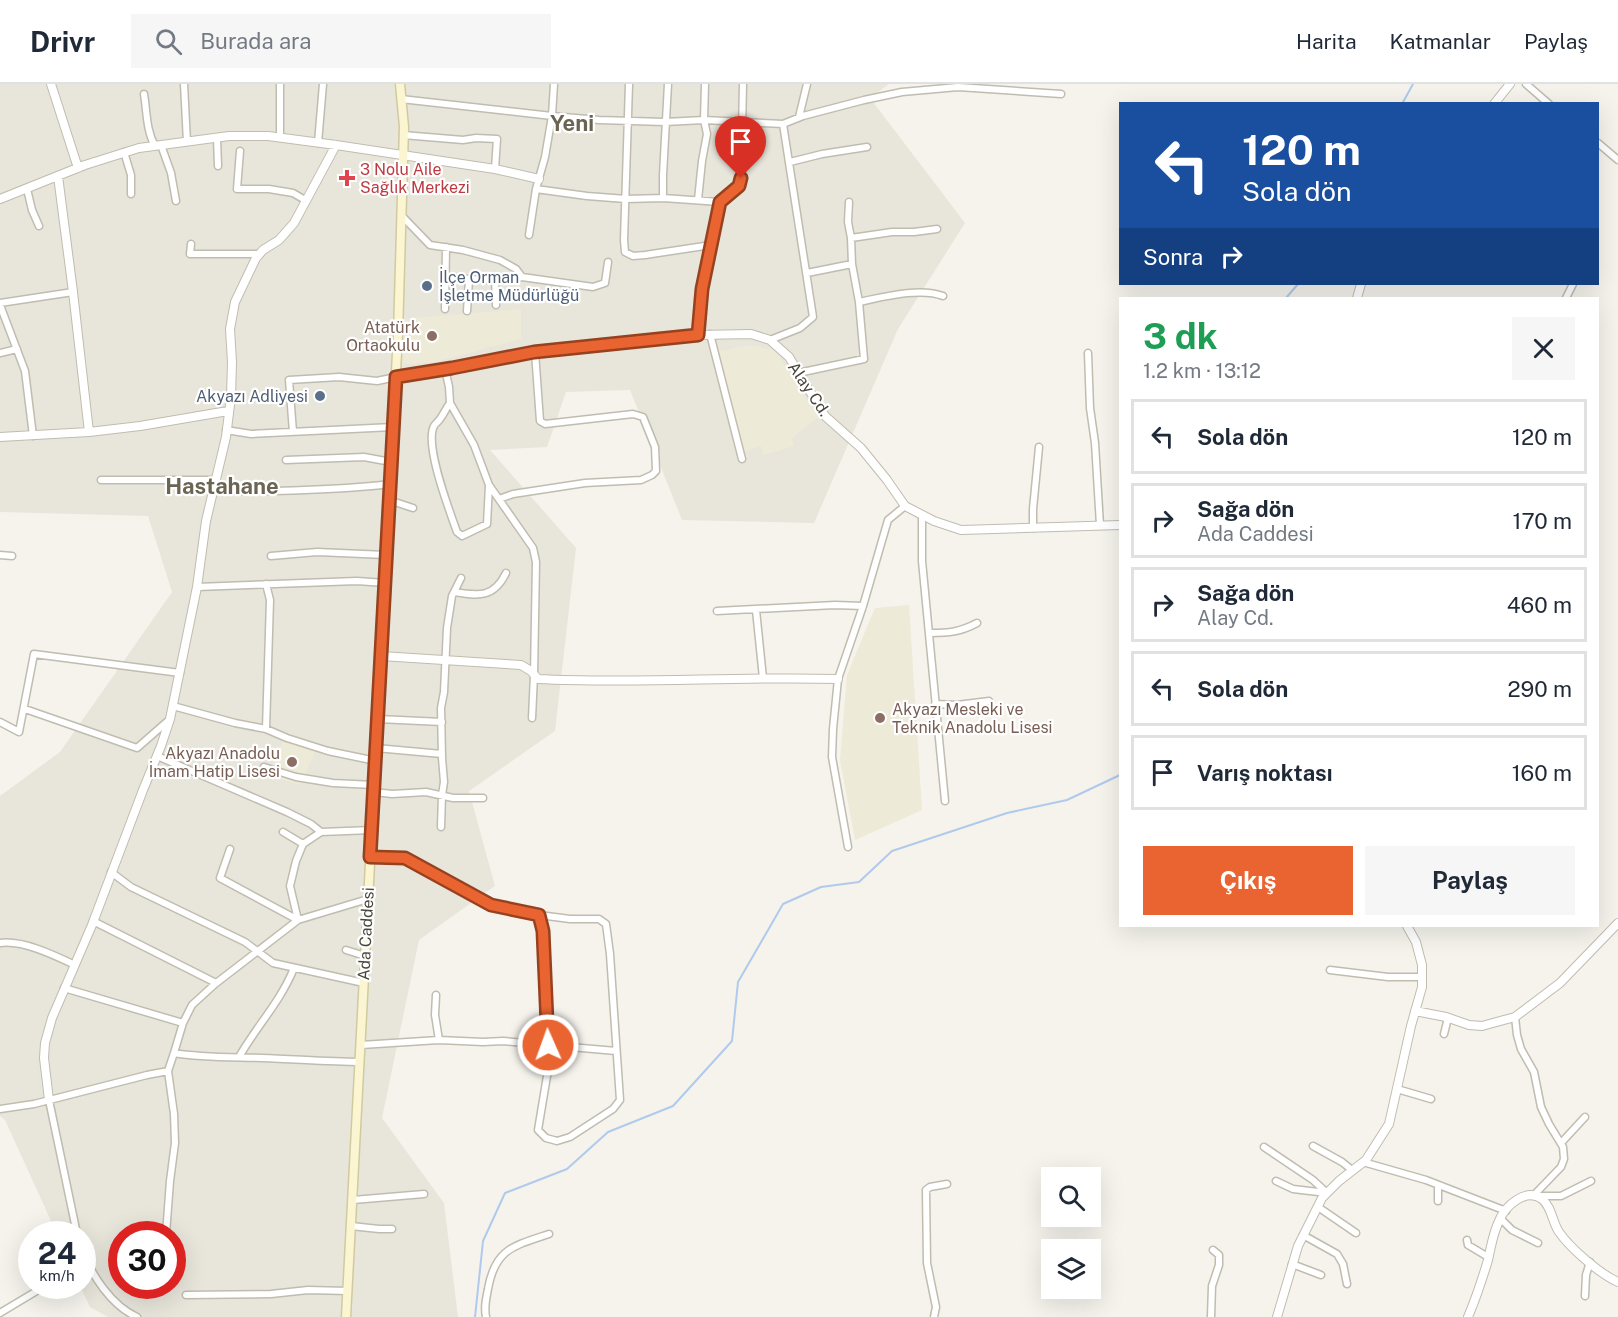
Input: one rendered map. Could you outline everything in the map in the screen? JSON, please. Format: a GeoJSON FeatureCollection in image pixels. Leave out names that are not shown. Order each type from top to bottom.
{"type":"FeatureCollection","features":[{"type":"Feature","properties":{"kind":"main road","name":"Ada Caddesi"},"geometry":{"type":"LineString","coordinates":[[348,1316],[352,1200],[396,377],[404,135],[400,84]]}},
{"type":"Feature","properties":{"kind":"street"},"geometry":{"type":"LineString","coordinates":[[51,84],[78,168]]}},
{"type":"Feature","properties":{"kind":"street"},"geometry":{"type":"LineString","coordinates":[[184,84],[187,142]]}},
{"type":"Feature","properties":{"kind":"street"},"geometry":{"type":"LineString","coordinates":[[280,84],[280,137]]}},
{"type":"Feature","properties":{"kind":"street"},"geometry":{"type":"LineString","coordinates":[[318,143],[323,84]]}},
{"type":"Feature","properties":{"kind":"street"},"geometry":{"type":"LineString","coordinates":[[529,235],[536,189],[545,157],[552,116],[554,84]]}},
{"type":"Feature","properties":{"kind":"street"},"geometry":{"type":"LineString","coordinates":[[629,84],[624,240],[626,252],[633,256],[711,245]]}},
{"type":"Feature","properties":{"kind":"street"},"geometry":{"type":"LineString","coordinates":[[663,198],[668,84]]}},
{"type":"Feature","properties":{"kind":"street"},"geometry":{"type":"LineString","coordinates":[[698,200],[706,134],[705,84]]}},
{"type":"Feature","properties":{"kind":"street"},"geometry":{"type":"LineString","coordinates":[[698,335],[702,289],[720,202],[739,186],[741,178],[743,84]]}},
{"type":"Feature","properties":{"kind":"street"},"geometry":{"type":"LineString","coordinates":[[799,117],[807,84]]}},
{"type":"Feature","properties":{"kind":"street"},"geometry":{"type":"LineString","coordinates":[[900,84],[902,92]]}},
{"type":"Feature","properties":{"kind":"street"},"geometry":{"type":"LineString","coordinates":[[1496,102],[1510,84]]}},
{"type":"Feature","properties":{"kind":"street"},"geometry":{"type":"LineString","coordinates":[[1526,84],[1548,102]]}},
{"type":"Feature","properties":{"kind":"street"},"geometry":{"type":"LineString","coordinates":[[401,99],[552,116],[628,121],[704,120],[783,124],[799,117],[902,92],[958,87],[1003,87],[1061,94]]}},
{"type":"Feature","properties":{"kind":"street"},"geometry":{"type":"LineString","coordinates":[[144,94],[147,127],[151,139],[158,145],[171,173],[176,201]]}},
{"type":"Feature","properties":{"kind":"street"},"geometry":{"type":"LineString","coordinates":[[293,432],[289,380],[339,377],[377,381],[534,352],[710,334],[751,333],[770,340],[800,328],[813,317],[783,124]]}},
{"type":"Feature","properties":{"kind":"street"},"geometry":{"type":"LineString","coordinates":[[404,135],[463,140],[497,139],[495,170]]}},
{"type":"Feature","properties":{"kind":"street"},"geometry":{"type":"LineString","coordinates":[[0,199],[124,152],[229,136],[280,137],[403,154],[539,179]]}},
{"type":"Feature","properties":{"kind":"street"},"geometry":{"type":"LineString","coordinates":[[217,138],[218,166]]}},
{"type":"Feature","properties":{"kind":"street"},"geometry":{"type":"LineString","coordinates":[[1599,143],[1618,160]]}},
{"type":"Feature","properties":{"kind":"street"},"geometry":{"type":"LineString","coordinates":[[74,1221],[49,1100],[44,1058],[45,1043],[52,1018],[93,921],[170,719],[197,587],[206,521],[226,430],[231,397],[230,330],[235,302],[256,258],[263,250],[279,240],[294,223],[336,145]]}},
{"type":"Feature","properties":{"kind":"street"},"geometry":{"type":"LineString","coordinates":[[790,162],[867,147]]}},
{"type":"Feature","properties":{"kind":"street"},"geometry":{"type":"LineString","coordinates":[[240,151],[237,189],[269,189],[292,193],[305,200]]}},
{"type":"Feature","properties":{"kind":"street"},"geometry":{"type":"LineString","coordinates":[[124,152],[130,175],[131,194]]}},
{"type":"Feature","properties":{"kind":"street"},"geometry":{"type":"LineString","coordinates":[[58,176],[89,432]]}},
{"type":"Feature","properties":{"kind":"street"},"geometry":{"type":"LineString","coordinates":[[27,189],[32,210],[39,225]]}},
{"type":"Feature","properties":{"kind":"street"},"geometry":{"type":"LineString","coordinates":[[536,189],[626,199],[663,198],[720,202]]}},
{"type":"Feature","properties":{"kind":"street"},"geometry":{"type":"LineString","coordinates":[[798,373],[864,359],[859,302],[852,264],[848,222],[849,202]]}},
{"type":"Feature","properties":{"kind":"street"},"geometry":{"type":"LineString","coordinates":[[401,215],[430,245],[500,260],[516,269],[522,277]]}},
{"type":"Feature","properties":{"kind":"street"},"geometry":{"type":"LineString","coordinates":[[851,238],[937,229]]}},
{"type":"Feature","properties":{"kind":"street"},"geometry":{"type":"LineString","coordinates":[[191,244],[190,254],[260,254]]}},
{"type":"Feature","properties":{"kind":"street"},"geometry":{"type":"LineString","coordinates":[[445,309],[446,247]]}},
{"type":"Feature","properties":{"kind":"street"},"geometry":{"type":"LineString","coordinates":[[446,276],[469,280],[522,277],[592,287],[605,283],[608,262]]}},
{"type":"Feature","properties":{"kind":"street"},"geometry":{"type":"LineString","coordinates":[[807,273],[852,264]]}},
{"type":"Feature","properties":{"kind":"street"},"geometry":{"type":"LineString","coordinates":[[495,279],[496,305]]}},
{"type":"Feature","properties":{"kind":"street"},"geometry":{"type":"LineString","coordinates":[[467,311],[469,280]]}},
{"type":"Feature","properties":{"kind":"street"},"geometry":{"type":"LineString","coordinates":[[859,302],[918,292],[932,291],[943,296]]}},
{"type":"Feature","properties":{"kind":"street"},"geometry":{"type":"LineString","coordinates":[[33,436],[25,371],[0,304],[73,292]]}},
{"type":"Feature","properties":{"kind":"street"},"geometry":{"type":"LineString","coordinates":[[710,334],[742,459]]}},
{"type":"Feature","properties":{"kind":"street","name":"Alay Cd."},"geometry":{"type":"LineString","coordinates":[[770,340],[789,357],[825,416],[861,448],[905,506],[934,521],[960,530],[1119,525]]}},
{"type":"Feature","properties":{"kind":"street"},"geometry":{"type":"LineString","coordinates":[[0,353],[17,349]]}},
{"type":"Feature","properties":{"kind":"street"},"geometry":{"type":"LineString","coordinates":[[499,499],[513,494],[585,483],[641,480],[652,476],[656,471],[655,447],[643,417],[633,414],[545,424],[540,421],[534,352]]}},
{"type":"Feature","properties":{"kind":"street"},"geometry":{"type":"LineString","coordinates":[[1088,353],[1090,408],[1095,443],[1100,525]]}},
{"type":"Feature","properties":{"kind":"street"},"geometry":{"type":"LineString","coordinates":[[445,369],[450,403],[474,445],[489,484],[533,548],[536,562],[532,718]]}},
{"type":"Feature","properties":{"kind":"street"},"geometry":{"type":"LineString","coordinates":[[450,403],[434,426],[432,446],[444,494],[458,532],[462,536],[487,524],[489,484]]}},
{"type":"Feature","properties":{"kind":"street"},"geometry":{"type":"LineString","coordinates":[[0,437],[89,432],[228,411]]}},
{"type":"Feature","properties":{"kind":"street"},"geometry":{"type":"LineString","coordinates":[[226,430],[250,434],[393,427]]}},
{"type":"Feature","properties":{"kind":"street"},"geometry":{"type":"LineString","coordinates":[[1033,528],[1039,447]]}},
{"type":"Feature","properties":{"kind":"street"},"geometry":{"type":"LineString","coordinates":[[286,460],[364,457],[391,462]]}},
{"type":"Feature","properties":{"kind":"street"},"geometry":{"type":"LineString","coordinates":[[102,480],[214,483],[224,491],[297,490],[390,484]]}},
{"type":"Feature","properties":{"kind":"street"},"geometry":{"type":"LineString","coordinates":[[389,500],[413,508]]}},
{"type":"Feature","properties":{"kind":"street"},"geometry":{"type":"LineString","coordinates":[[848,847],[832,757],[838,679],[863,606],[888,520],[905,506]]}},
{"type":"Feature","properties":{"kind":"street"},"geometry":{"type":"LineString","coordinates":[[922,515],[922,561],[945,801]]}},
{"type":"Feature","properties":{"kind":"street"},"geometry":{"type":"LineString","coordinates":[[271,556],[317,552],[386,555]]}},
{"type":"Feature","properties":{"kind":"street"},"geometry":{"type":"LineString","coordinates":[[0,555],[12,556]]}},
{"type":"Feature","properties":{"kind":"street"},"geometry":{"type":"LineString","coordinates":[[454,592],[486,594],[496,589],[506,573]]}},
{"type":"Feature","properties":{"kind":"street"},"geometry":{"type":"LineString","coordinates":[[441,827],[444,782],[442,722],[447,628],[454,592],[461,578]]}},
{"type":"Feature","properties":{"kind":"street"},"geometry":{"type":"LineString","coordinates":[[197,587],[357,581],[385,583]]}},
{"type":"Feature","properties":{"kind":"street"},"geometry":{"type":"LineString","coordinates":[[266,584],[270,600],[266,729]]}},
{"type":"Feature","properties":{"kind":"street"},"geometry":{"type":"LineString","coordinates":[[717,611],[835,605],[863,606]]}},
{"type":"Feature","properties":{"kind":"street"},"geometry":{"type":"LineString","coordinates":[[756,610],[763,678]]}},
{"type":"Feature","properties":{"kind":"street"},"geometry":{"type":"LineString","coordinates":[[930,633],[963,630],[977,623]]}},
{"type":"Feature","properties":{"kind":"street"},"geometry":{"type":"LineString","coordinates":[[0,722],[19,732],[34,654],[180,673]]}},
{"type":"Feature","properties":{"kind":"street"},"geometry":{"type":"LineString","coordinates":[[381,656],[521,665],[531,671],[538,680],[838,679]]}},
{"type":"Feature","properties":{"kind":"street"},"geometry":{"type":"LineString","coordinates":[[935,704],[957,705],[988,700]]}},
{"type":"Feature","properties":{"kind":"street"},"geometry":{"type":"LineString","coordinates":[[173,706],[266,729],[328,751],[375,761]]}},
{"type":"Feature","properties":{"kind":"street"},"geometry":{"type":"LineString","coordinates":[[25,709],[137,748],[170,719]]}},
{"type":"Feature","properties":{"kind":"street"},"geometry":{"type":"LineString","coordinates":[[378,719],[442,722]]}},
{"type":"Feature","properties":{"kind":"street"},"geometry":{"type":"LineString","coordinates":[[376,748],[442,754]]}},
{"type":"Feature","properties":{"kind":"street"},"geometry":{"type":"LineString","coordinates":[[157,756],[287,812],[311,824],[321,832]]}},
{"type":"Feature","properties":{"kind":"street"},"geometry":{"type":"LineString","coordinates":[[264,767],[296,777],[392,794],[426,792],[453,798],[483,798]]}},
{"type":"Feature","properties":{"kind":"street"},"geometry":{"type":"LineString","coordinates":[[298,920],[290,886],[303,844],[321,832],[372,830]]}},
{"type":"Feature","properties":{"kind":"street"},"geometry":{"type":"LineString","coordinates":[[283,832],[303,844]]}},
{"type":"Feature","properties":{"kind":"street"},"geometry":{"type":"LineString","coordinates":[[230,849],[219,879],[298,920]]}},
{"type":"Feature","properties":{"kind":"street"},"geometry":{"type":"LineString","coordinates":[[370,857],[405,858],[491,905],[539,915],[570,919],[599,919],[606,924],[620,1100],[613,1109],[570,1137],[557,1141],[546,1138],[538,1130],[549,1064],[543,931],[539,915]]}},
{"type":"Feature","properties":{"kind":"street"},"geometry":{"type":"LineString","coordinates":[[111,872],[131,887],[245,942],[273,963],[364,983]]}},
{"type":"Feature","properties":{"kind":"street"},"geometry":{"type":"LineString","coordinates":[[167,1221],[175,1143],[174,1114],[168,1071],[183,1023],[192,1005],[216,983],[298,920],[368,898]]}},
{"type":"Feature","properties":{"kind":"street"},"geometry":{"type":"LineString","coordinates":[[93,921],[216,983]]}},
{"type":"Feature","properties":{"kind":"street"},"geometry":{"type":"LineString","coordinates":[[1415,1011],[1468,1025],[1482,1026],[1515,1017],[1560,983],[1618,923]]}},
{"type":"Feature","properties":{"kind":"street"},"geometry":{"type":"LineString","coordinates":[[1277,1317],[1298,1246],[1322,1198],[1338,1180],[1363,1162],[1389,1124],[1422,987],[1422,965],[1416,942],[1408,927]]}},
{"type":"Feature","properties":{"kind":"street"},"geometry":{"type":"LineString","coordinates":[[0,943],[17,944],[50,953],[75,964]]}},
{"type":"Feature","properties":{"kind":"street"},"geometry":{"type":"LineString","coordinates":[[346,950],[365,956]]}},
{"type":"Feature","properties":{"kind":"street"},"geometry":{"type":"LineString","coordinates":[[240,1057],[289,981],[294,968]]}},
{"type":"Feature","properties":{"kind":"street"},"geometry":{"type":"LineString","coordinates":[[1330,970],[1370,975],[1422,977]]}},
{"type":"Feature","properties":{"kind":"street"},"geometry":{"type":"LineString","coordinates":[[64,988],[183,1023]]}},
{"type":"Feature","properties":{"kind":"street"},"geometry":{"type":"LineString","coordinates":[[436,995],[435,1015],[439,1040]]}},
{"type":"Feature","properties":{"kind":"street"},"geometry":{"type":"LineString","coordinates":[[1515,1017],[1521,1049],[1534,1072],[1541,1107],[1563,1148],[1564,1159],[1560,1167],[1534,1195]]}},
{"type":"Feature","properties":{"kind":"street"},"geometry":{"type":"LineString","coordinates":[[1444,1034],[1448,1018]]}},
{"type":"Feature","properties":{"kind":"street"},"geometry":{"type":"LineString","coordinates":[[361,1045],[439,1040],[503,1041],[616,1051]]}},
{"type":"Feature","properties":{"kind":"street"},"geometry":{"type":"LineString","coordinates":[[174,1053],[195,1056],[360,1062]]}},
{"type":"Feature","properties":{"kind":"street"},"geometry":{"type":"LineString","coordinates":[[0,1109],[34,1104],[168,1071]]}},
{"type":"Feature","properties":{"kind":"street"},"geometry":{"type":"LineString","coordinates":[[1397,1089],[1431,1099]]}},
{"type":"Feature","properties":{"kind":"street"},"geometry":{"type":"LineString","coordinates":[[1561,1143],[1585,1117]]}},
{"type":"Feature","properties":{"kind":"street"},"geometry":{"type":"LineString","coordinates":[[1313,1146],[1352,1170]]}},
{"type":"Feature","properties":{"kind":"street"},"geometry":{"type":"LineString","coordinates":[[1264,1147],[1313,1180],[1327,1193]]}},
{"type":"Feature","properties":{"kind":"street"},"geometry":{"type":"LineString","coordinates":[[1363,1162],[1438,1185],[1506,1211]]}},
{"type":"Feature","properties":{"kind":"street"},"geometry":{"type":"LineString","coordinates":[[1276,1181],[1293,1189],[1327,1193]]}},
{"type":"Feature","properties":{"kind":"street"},"geometry":{"type":"LineString","coordinates":[[1468,1317],[1480,1287],[1500,1218],[1506,1211],[1517,1199],[1534,1195],[1561,1196],[1591,1181]]}},
{"type":"Feature","properties":{"kind":"street"},"geometry":{"type":"LineString","coordinates":[[933,1317],[936,1307],[927,1263],[926,1190],[947,1184]]}},
{"type":"Feature","properties":{"kind":"street"},"geometry":{"type":"LineString","coordinates":[[1438,1185],[1438,1201]]}},
{"type":"Feature","properties":{"kind":"street"},"geometry":{"type":"LineString","coordinates":[[352,1200],[424,1194]]}},
{"type":"Feature","properties":{"kind":"street"},"geometry":{"type":"LineString","coordinates":[[1534,1195],[1544,1200],[1558,1231],[1573,1248],[1607,1277],[1618,1282]]}},
{"type":"Feature","properties":{"kind":"street"},"geometry":{"type":"LineString","coordinates":[[1318,1207],[1356,1233]]}},
{"type":"Feature","properties":{"kind":"street"},"geometry":{"type":"LineString","coordinates":[[1500,1218],[1512,1230],[1538,1243]]}},
{"type":"Feature","properties":{"kind":"street"},"geometry":{"type":"LineString","coordinates":[[351,1226],[392,1229]]}},
{"type":"Feature","properties":{"kind":"street"},"geometry":{"type":"LineString","coordinates":[[486,1317],[484,1306],[494,1266],[505,1253],[520,1244],[549,1234]]}},
{"type":"Feature","properties":{"kind":"street"},"geometry":{"type":"LineString","coordinates":[[1304,1235],[1337,1254],[1343,1264],[1347,1284]]}},
{"type":"Feature","properties":{"kind":"street"},"geometry":{"type":"LineString","coordinates":[[1467,1240],[1468,1245],[1488,1257]]}},
{"type":"Feature","properties":{"kind":"street"},"geometry":{"type":"LineString","coordinates":[[1211,1317],[1212,1286],[1219,1265],[1219,1255],[1213,1250]]}},
{"type":"Feature","properties":{"kind":"street"},"geometry":{"type":"LineString","coordinates":[[1585,1296],[1586,1275],[1590,1262]]}},
{"type":"Feature","properties":{"kind":"street"},"geometry":{"type":"LineString","coordinates":[[1292,1264],[1321,1275]]}},
{"type":"Feature","properties":{"kind":"street"},"geometry":{"type":"LineString","coordinates":[[96,1278],[110,1297],[127,1312],[137,1317]]}},
{"type":"Feature","properties":{"kind":"street"},"geometry":{"type":"LineString","coordinates":[[186,1295],[271,1294],[308,1290],[348,1291]]}},
{"type":"Feature","properties":{"kind":"street"},"geometry":{"type":"LineString","coordinates":[[0,1313],[23,1299]]}},
{"type":"Feature","properties":{"kind":"street"},"geometry":{"type":"LineString","coordinates":[[119,1317],[127,1312]]}},
{"type":"Feature","properties":{"kind":"shaded area"},"geometry":{"type":"Polygon","coordinates":[[[0,84],[889,84],[870,98],[965,223],[898,329],[814,523],[682,520],[630,390],[566,392],[547,447],[490,450],[576,548],[555,731],[469,791],[495,886],[419,940],[382,1118],[444,1203],[458,1317],[108,1317],[90,1307],[86,1299],[96,1299],[96,1221],[51,1221],[5,1120],[0,1116],[0,796],[60,752],[172,592],[148,516],[0,512],[0,84]]]}},
{"type":"Feature","properties":{"kind":"shaded area"},"geometry":{"type":"Polygon","coordinates":[[[521,309],[521,339],[435,362],[402,363],[400,357],[403,319],[521,309]]]}},
{"type":"Feature","properties":{"kind":"shaded area"},"geometry":{"type":"Polygon","coordinates":[[[751,345],[776,351],[818,417],[792,438],[794,446],[764,455],[761,446],[743,452],[719,351],[751,345]]]}},
{"type":"Feature","properties":{"kind":"shaded area","name":"Akyazı Mesleki ve Teknik Anadolu Lisesi"},"geometry":{"type":"Polygon","coordinates":[[[909,605],[922,810],[855,840],[840,760],[847,675],[875,608],[909,605]]]}},
{"type":"Feature","properties":{"kind":"shaded area","name":"Akyazı Anadolu İmam Hatip Lisesi"},"geometry":{"type":"Polygon","coordinates":[[[284,738],[317,748],[300,785],[268,776],[284,738]]]}},
{"type":"Feature","properties":{"kind":"waterway"},"geometry":{"type":"LineString","coordinates":[[1403,102],[1413,84]]}},
{"type":"Feature","properties":{"kind":"waterway"},"geometry":{"type":"LineString","coordinates":[[1287,297],[1297,285]]}},
{"type":"Feature","properties":{"kind":"waterway"},"geometry":{"type":"LineString","coordinates":[[475,1317],[483,1241],[505,1193],[567,1169],[608,1132],[673,1106],[732,1041],[738,982],[783,904],[821,887],[859,882],[892,851],[1007,813],[1067,800],[1119,775]]}},
{"type":"Feature","properties":{"kind":"place","name":"3 Nolu Aile Sağlık Merkezi"},"geometry":{"type":"Point","coordinates":[347,178]}},
{"type":"Feature","properties":{"kind":"place","name":"İlçe Orman İşletme Müdürlüğü"},"geometry":{"type":"Point","coordinates":[427,286]}},
{"type":"Feature","properties":{"kind":"place","name":"Atatürk Ortaokulu"},"geometry":{"type":"Point","coordinates":[432,336]}},
{"type":"Feature","properties":{"kind":"place","name":"Akyazı Adliyesi"},"geometry":{"type":"Point","coordinates":[320,396]}},
{"type":"Feature","properties":{"kind":"place","name":"Akyazı Mesleki ve Teknik Anadolu Lisesi"},"geometry":{"type":"Point","coordinates":[880,718]}},
{"type":"Feature","properties":{"kind":"place","name":"Akyazı Anadolu İmam Hatip Lisesi"},"geometry":{"type":"Point","coordinates":[292,762]}},
{"type":"Feature","properties":{"kind":"district","name":"Yeni"},"geometry":{"type":"Point","coordinates":[572,123]}},
{"type":"Feature","properties":{"kind":"district","name":"Hastahane"},"geometry":{"type":"Point","coordinates":[222,486]}},
{"type":"Feature","properties":{"kind":"route"},"geometry":{"type":"LineString","coordinates":[[548,1045],[543,931],[539,915],[491,905],[405,858],[370,857],[396,377],[534,352],[698,335],[702,289],[720,202],[739,186],[741,178]]}}]}
